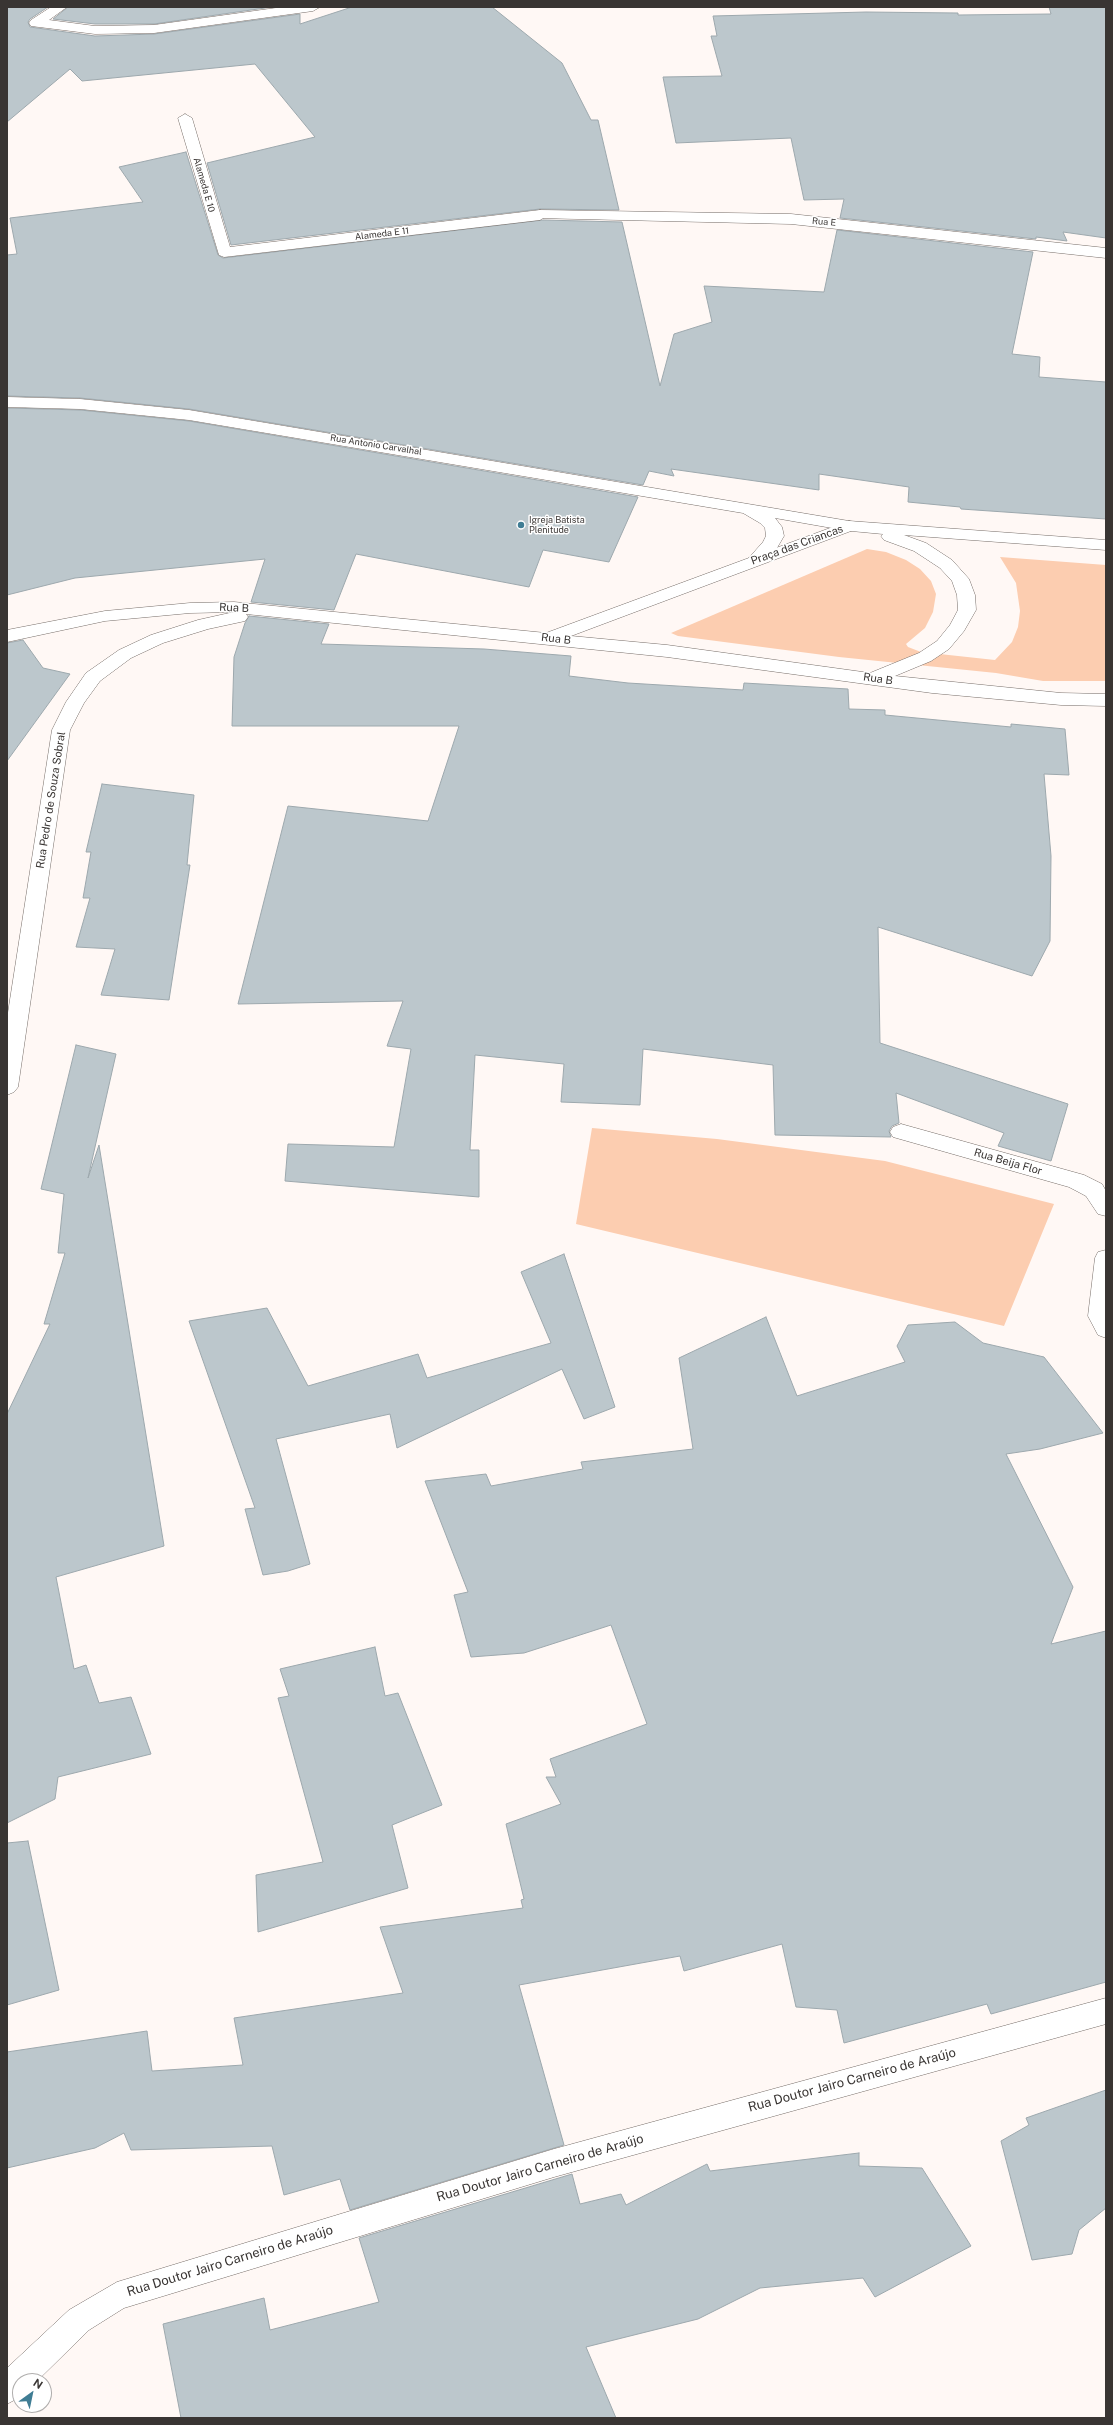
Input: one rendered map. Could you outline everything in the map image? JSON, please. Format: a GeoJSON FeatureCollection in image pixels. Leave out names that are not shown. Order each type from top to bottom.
{"type":"FeatureCollection","features":[{"type":"Feature","properties":{"kind":"street"},"geometry":{"type":"LineString","coordinates":[[60,7],[36,23],[95,30],[154,29],[312,7]]}},
{"type":"Feature","properties":{"kind":"street","name":"Alameda E 10"},"geometry":{"type":"LineString","coordinates":[[185,118],[224,252]]}},
{"type":"Feature","properties":{"kind":"street","name":"Alameda E 11"},"geometry":{"type":"LineString","coordinates":[[224,252],[540,215]]}},
{"type":"Feature","properties":{"kind":"street","name":"Rua E"},"geometry":{"type":"LineString","coordinates":[[540,215],[791,218],[1106,252]]}},
{"type":"Feature","properties":{"kind":"street","name":"Rua Antonio Carvalhal"},"geometry":{"type":"LineString","coordinates":[[7,402],[80,404],[189,415],[420,452],[849,526]]}},
{"type":"Feature","properties":{"kind":"street","name":"Rua Antonio Carvalhal"},"geometry":{"type":"LineString","coordinates":[[742,508],[766,519],[773,527],[775,536],[771,544],[756,560]]}},
{"type":"Feature","properties":{"kind":"street"},"geometry":{"type":"LineString","coordinates":[[849,526],[920,547],[946,564],[960,579],[966,595],[968,610],[958,627],[943,645],[925,657],[872,678]]}},
{"type":"Feature","properties":{"kind":"street","name":"Praça das Criancas"},"geometry":{"type":"LineString","coordinates":[[548,638],[849,526],[1106,545]]}},
{"type":"Feature","properties":{"kind":"street","name":"Rua B"},"geometry":{"type":"LineString","coordinates":[[7,636],[105,616],[150,611],[234,607],[548,638],[872,678],[940,688],[1061,699],[1106,700]]}},
{"type":"Feature","properties":{"kind":"street","name":"Rua Pedro de Souza Sobral"},"geometry":{"type":"LineString","coordinates":[[7,1087],[61,730],[75,702],[93,677],[124,654],[157,639],[204,624],[285,611]]}},
{"type":"Feature","properties":{"kind":"street","name":"Rua Beija Flor"},"geometry":{"type":"LineString","coordinates":[[901,1132],[1076,1181],[1094,1190],[1106,1208]]}},
{"type":"Feature","properties":{"kind":"street"},"geometry":{"type":"LineString","coordinates":[[1106,1258],[1099,1316],[1106,1329]]}},
{"type":"Feature","properties":{"kind":"street","name":"Rua Doutor Jairo Carneiro de Araújo"},"geometry":{"type":"LineString","coordinates":[[7,2389],[79,2320],[117,2296],[561,2161],[1106,2010]]}},
{"type":"Feature","properties":{"kind":"shaded area"},"geometry":{"type":"Polygon","coordinates":[[[867,549],[886,552],[906,560],[920,569],[931,581],[936,594],[933,612],[925,628],[906,644],[908,647],[921,652],[995,660],[1012,642],[1018,627],[1020,611],[1016,583],[1000,557],[1106,565],[1106,681],[1043,681],[996,673],[839,657],[678,636],[671,633],[867,549]]]}},
{"type":"Feature","properties":{"kind":"shaded area"},"geometry":{"type":"Polygon","coordinates":[[[592,1128],[717,1139],[885,1161],[1054,1204],[1004,1326],[576,1224],[592,1128]]]}},
{"type":"Feature","properties":{"kind":"building"},"geometry":{"type":"Polygon","coordinates":[[[7,7],[48,7],[30,19],[28,22],[30,27],[95,36],[154,34],[300,14],[300,24],[352,7],[492,7],[562,63],[591,120],[598,120],[619,210],[540,209],[231,245],[207,163],[315,137],[255,64],[82,81],[70,69],[7,122],[7,7]]]}},
{"type":"Feature","properties":{"kind":"building"},"geometry":{"type":"Polygon","coordinates":[[[68,7],[272,7],[154,24],[95,24],[53,19],[68,7]]]}},
{"type":"Feature","properties":{"kind":"building"},"geometry":{"type":"Polygon","coordinates":[[[1049,7],[1106,7],[1106,238],[1063,232],[1067,241],[1036,237],[1036,239],[840,218],[844,199],[804,200],[791,138],[676,143],[663,77],[722,76],[711,36],[717,36],[713,16],[866,12],[958,13],[958,15],[1051,14],[1049,7]]]}},
{"type":"Feature","properties":{"kind":"building"},"geometry":{"type":"Polygon","coordinates":[[[186,152],[218,255],[223,258],[543,220],[622,222],[660,386],[674,334],[712,322],[704,286],[824,292],[837,230],[1033,252],[1012,354],[1040,357],[1039,377],[1106,382],[1106,519],[961,509],[960,507],[908,502],[909,487],[819,474],[819,490],[671,469],[674,476],[649,471],[643,485],[189,409],[80,398],[7,396],[7,255],[17,254],[10,218],[143,202],[119,167],[186,152]]]}},
{"type":"Feature","properties":{"kind":"building"},"geometry":{"type":"Polygon","coordinates":[[[7,408],[80,410],[189,421],[638,497],[609,562],[543,550],[529,587],[356,554],[334,610],[251,602],[265,559],[75,578],[7,595],[7,408]]]}},
{"type":"Feature","properties":{"kind":"building"},"geometry":{"type":"Polygon","coordinates":[[[249,616],[329,624],[321,644],[484,649],[571,656],[569,676],[628,683],[743,690],[744,683],[848,689],[849,709],[885,710],[885,715],[1011,727],[1011,724],[1065,729],[1069,775],[1044,774],[1051,856],[1050,941],[1032,976],[878,927],[880,1043],[1068,1104],[1051,1161],[998,1146],[1004,1133],[896,1093],[899,1123],[892,1126],[889,1131],[891,1137],[775,1135],[773,1065],[643,1049],[640,1105],[561,1102],[564,1064],[475,1055],[470,1150],[479,1150],[479,1197],[285,1181],[288,1144],[394,1147],[411,1049],[387,1046],[403,1001],[238,1004],[288,806],[428,821],[459,726],[232,726],[234,657],[245,623],[249,616]]]}},
{"type":"Feature","properties":{"kind":"building"},"geometry":{"type":"Polygon","coordinates":[[[23,640],[43,668],[70,674],[7,761],[7,643],[23,640]]]}},
{"type":"Feature","properties":{"kind":"building"},"geometry":{"type":"Polygon","coordinates":[[[102,784],[194,795],[187,865],[190,865],[169,1000],[101,995],[115,949],[76,947],[90,898],[83,898],[91,852],[86,852],[102,784]]]}},
{"type":"Feature","properties":{"kind":"building"},"geometry":{"type":"Polygon","coordinates":[[[76,1045],[116,1054],[88,1178],[99,1145],[164,1546],[56,1577],[74,1669],[86,1665],[99,1703],[131,1697],[151,1754],[58,1777],[55,1799],[7,1823],[7,1414],[50,1324],[44,1324],[65,1253],[58,1253],[64,1194],[41,1189],[76,1045]]]}},
{"type":"Feature","properties":{"kind":"building"},"geometry":{"type":"Polygon","coordinates":[[[564,1254],[615,1407],[584,1419],[562,1369],[397,1448],[390,1414],[276,1439],[310,1564],[288,1571],[263,1575],[245,1509],[255,1508],[189,1321],[267,1308],[308,1386],[418,1354],[427,1378],[551,1343],[521,1272],[564,1254]]]}},
{"type":"Feature","properties":{"kind":"building"},"geometry":{"type":"Polygon","coordinates":[[[766,1317],[797,1396],[905,1362],[897,1346],[908,1325],[955,1322],[983,1343],[1044,1357],[1103,1433],[1040,1449],[1006,1454],[1073,1587],[1051,1644],[1106,1631],[1106,1982],[991,2014],[987,2004],[844,2043],[837,2010],[796,2007],[782,1944],[684,1971],[680,1956],[519,1985],[564,2145],[350,2210],[340,2179],[284,2195],[272,2146],[131,2150],[124,2133],[95,2148],[7,2168],[7,2052],[147,2031],[152,2071],[243,2065],[234,2018],[403,1993],[380,1927],[523,1908],[521,1900],[524,1899],[506,1824],[561,1804],[546,1777],[556,1777],[550,1759],[647,1724],[611,1625],[524,1653],[471,1657],[454,1595],[468,1592],[425,1481],[486,1474],[491,1486],[583,1469],[581,1462],[693,1449],[679,1358],[766,1317]]]}},
{"type":"Feature","properties":{"kind":"building"},"geometry":{"type":"Polygon","coordinates":[[[375,1647],[385,1696],[398,1693],[442,1805],[392,1825],[408,1888],[258,1932],[256,1875],[323,1862],[278,1698],[289,1696],[280,1669],[375,1647]]]}},
{"type":"Feature","properties":{"kind":"building"},"geometry":{"type":"Polygon","coordinates":[[[28,1841],[59,1990],[7,2005],[7,1843],[28,1841]]]}},
{"type":"Feature","properties":{"kind":"building"},"geometry":{"type":"Polygon","coordinates":[[[1106,2090],[1106,2208],[1079,2230],[1072,2254],[1032,2260],[1001,2141],[1029,2125],[1026,2118],[1106,2090]]]}},
{"type":"Feature","properties":{"kind":"building"},"geometry":{"type":"Polygon","coordinates":[[[859,2153],[859,2166],[922,2168],[971,2246],[875,2297],[863,2278],[760,2288],[698,2319],[586,2347],[616,2418],[181,2418],[163,2324],[264,2298],[270,2330],[379,2302],[359,2238],[572,2174],[580,2204],[621,2194],[626,2205],[707,2164],[710,2171],[859,2153]]]}},
{"type":"Feature","properties":{"kind":"place","name":"Igreja Batista Plenitude"},"geometry":{"type":"Point","coordinates":[521,525]}}]}
